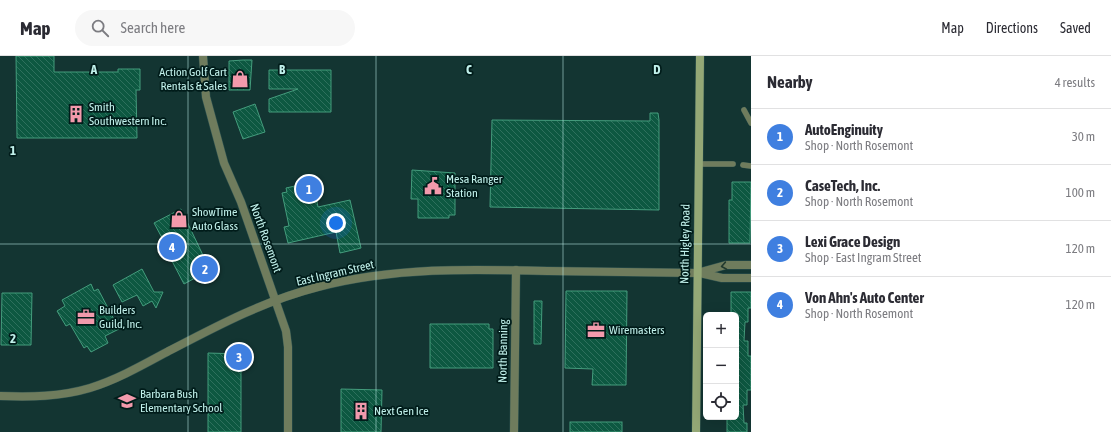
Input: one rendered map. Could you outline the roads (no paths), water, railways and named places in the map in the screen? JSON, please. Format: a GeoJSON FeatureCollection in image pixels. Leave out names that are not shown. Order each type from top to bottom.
{"type":"FeatureCollection","features":[{"type":"Feature","properties":{"kind":"main road","name":"North Higley Road"},"geometry":{"type":"LineString","coordinates":[[696,432],[700,56]]}},
{"type":"Feature","properties":{"kind":"street","name":"North Rosemont"},"geometry":{"type":"LineString","coordinates":[[203,56],[206,97],[218,141],[286,331],[288,348],[288,432]]}},
{"type":"Feature","properties":{"kind":"street","name":"East Ingram Street"},"geometry":{"type":"LineString","coordinates":[[697,273],[726,265],[751,266]]}},
{"type":"Feature","properties":{"kind":"street","name":"East Ingram Street"},"geometry":{"type":"LineString","coordinates":[[0,396],[33,397],[60,395],[90,388],[117,378],[240,315],[276,300],[318,287],[390,273],[459,269],[697,273],[722,278],[751,278]]}},
{"type":"Feature","properties":{"kind":"street","name":"North Banning"},"geometry":{"type":"LineString","coordinates":[[514,432],[516,270]]}},
{"type":"Feature","properties":{"kind":"lane"},"geometry":{"type":"LineString","coordinates":[[744,110],[751,123]]}},
{"type":"Feature","properties":{"kind":"lane"},"geometry":{"type":"LineString","coordinates":[[698,164],[733,164]]}},
{"type":"Feature","properties":{"kind":"lane"},"geometry":{"type":"LineString","coordinates":[[743,166],[751,166]]}},
{"type":"Feature","properties":{"kind":"place","name":"Action Golf Cart Rentals & Sales"},"geometry":{"type":"Point","coordinates":[240,79]}},
{"type":"Feature","properties":{"kind":"place","name":"Smith Southwestern Inc."},"geometry":{"type":"Point","coordinates":[76,114]}},
{"type":"Feature","properties":{"kind":"place","name":"Mesa Ranger Station"},"geometry":{"type":"Point","coordinates":[433,186]}},
{"type":"Feature","properties":{"kind":"place","name":"AutoEnginuity"},"geometry":{"type":"Point","coordinates":[309,189]}},
{"type":"Feature","properties":{"kind":"place","name":"ShowTime Auto Glass"},"geometry":{"type":"Point","coordinates":[179,219]}},
{"type":"Feature","properties":{"kind":"place","name":"Von Ahn's Auto Center"},"geometry":{"type":"Point","coordinates":[172,247]}},
{"type":"Feature","properties":{"kind":"place","name":"CaseTech, Inc."},"geometry":{"type":"Point","coordinates":[205,269]}},
{"type":"Feature","properties":{"kind":"place","name":"Builders Guild, Inc."},"geometry":{"type":"Point","coordinates":[86,317]}},
{"type":"Feature","properties":{"kind":"place","name":"Wiremasters"},"geometry":{"type":"Point","coordinates":[596,330]}},
{"type":"Feature","properties":{"kind":"place","name":"Lexi Grace Design"},"geometry":{"type":"Point","coordinates":[239,357]}},
{"type":"Feature","properties":{"kind":"place","name":"Barbara Bush Elementary School"},"geometry":{"type":"Point","coordinates":[127,401]}},
{"type":"Feature","properties":{"kind":"place","name":"Next Gen Ice"},"geometry":{"type":"Point","coordinates":[361,411]}}]}
